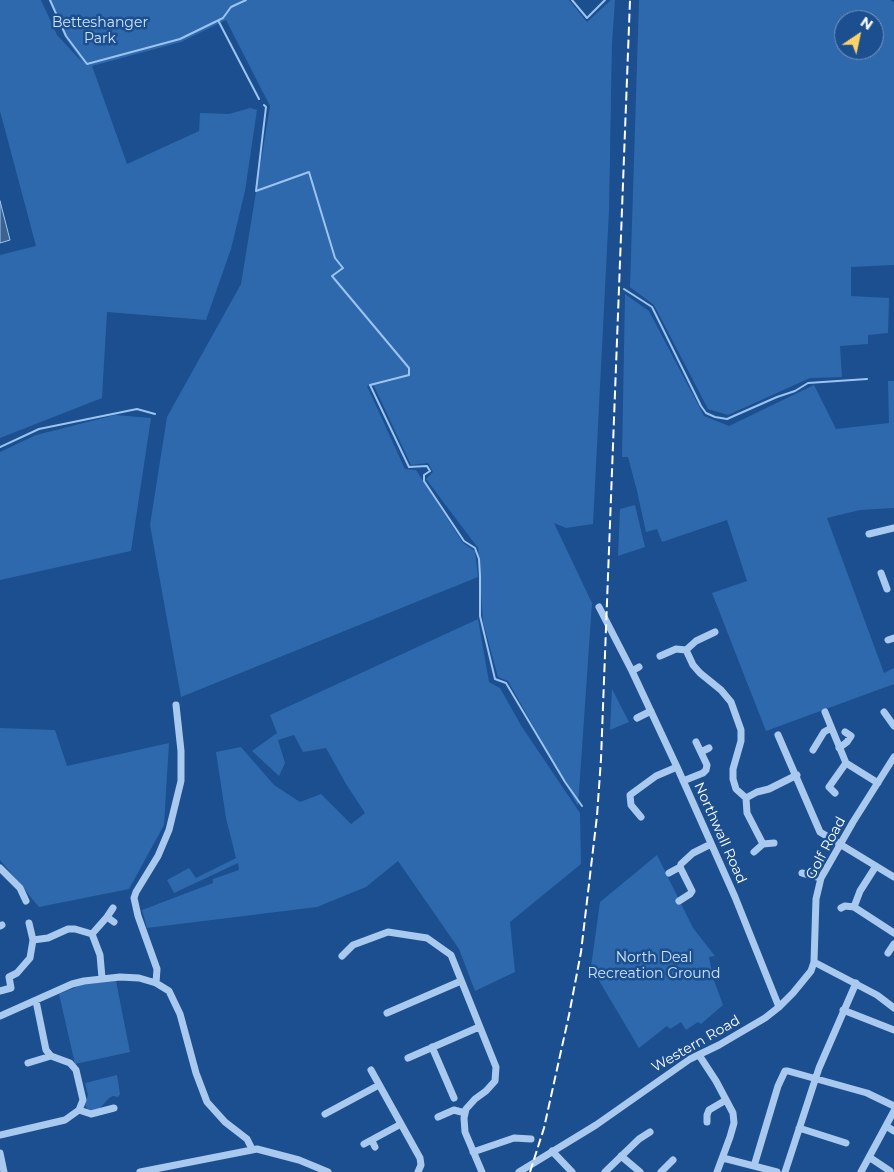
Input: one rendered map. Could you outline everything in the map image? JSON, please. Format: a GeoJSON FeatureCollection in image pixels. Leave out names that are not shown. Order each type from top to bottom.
{"type":"FeatureCollection","features":[{"type":"Feature","properties":{"kind":"street"},"geometry":{"type":"LineString","coordinates":[[869,534],[894,528]]}},
{"type":"Feature","properties":{"kind":"street"},"geometry":{"type":"LineString","coordinates":[[881,573],[886,585],[894,578]]}},
{"type":"Feature","properties":{"kind":"street","name":"Northwall Road"},"geometry":{"type":"LineString","coordinates":[[599,607],[632,670],[677,767],[735,897],[779,1008]]}},
{"type":"Feature","properties":{"kind":"street"},"geometry":{"type":"LineString","coordinates":[[665,656],[676,649],[686,650],[710,632]]}},
{"type":"Feature","properties":{"kind":"street"},"geometry":{"type":"LineString","coordinates":[[686,650],[700,673],[724,687],[731,702],[740,730],[741,741],[733,769],[733,779],[736,789],[746,798],[747,813],[763,844]]}},
{"type":"Feature","properties":{"kind":"street"},"geometry":{"type":"LineString","coordinates":[[632,670],[640,667]]}},
{"type":"Feature","properties":{"kind":"street"},"geometry":{"type":"LineString","coordinates":[[156,983],[157,969],[136,911],[134,898],[158,856],[169,830],[181,781],[181,752],[176,705]]}},
{"type":"Feature","properties":{"kind":"street"},"geometry":{"type":"LineString","coordinates":[[638,718],[651,711]]}},
{"type":"Feature","properties":{"kind":"street"},"geometry":{"type":"LineString","coordinates":[[825,712],[846,763],[878,783]]}},
{"type":"Feature","properties":{"kind":"street"},"geometry":{"type":"LineString","coordinates":[[884,712],[894,726]]}},
{"type":"Feature","properties":{"kind":"street"},"geometry":{"type":"LineString","coordinates":[[812,750],[824,732],[831,728]]}},
{"type":"Feature","properties":{"kind":"street"},"geometry":{"type":"LineString","coordinates":[[839,748],[848,742],[851,736],[845,732]]}},
{"type":"Feature","properties":{"kind":"street"},"geometry":{"type":"LineString","coordinates":[[778,735],[797,775],[820,832],[894,878]]}},
{"type":"Feature","properties":{"kind":"street"},"geometry":{"type":"LineString","coordinates":[[683,781],[706,770],[707,765],[696,742]]}},
{"type":"Feature","properties":{"kind":"street"},"geometry":{"type":"LineString","coordinates":[[701,752],[708,748]]}},
{"type":"Feature","properties":{"kind":"street","name":"Golf Road"},"geometry":{"type":"LineString","coordinates":[[814,962],[816,899],[821,878],[894,758]]}},
{"type":"Feature","properties":{"kind":"street"},"geometry":{"type":"LineString","coordinates":[[835,793],[829,787],[846,763]]}},
{"type":"Feature","properties":{"kind":"street"},"geometry":{"type":"LineString","coordinates":[[641,817],[631,805],[630,795],[652,778],[677,767]]}},
{"type":"Feature","properties":{"kind":"street"},"geometry":{"type":"LineString","coordinates":[[746,798],[797,775]]}},
{"type":"Feature","properties":{"kind":"street"},"geometry":{"type":"LineString","coordinates":[[754,852],[763,844],[774,842]]}},
{"type":"Feature","properties":{"kind":"street"},"geometry":{"type":"LineString","coordinates":[[670,873],[680,867],[693,853],[711,844]]}},
{"type":"Feature","properties":{"kind":"street"},"geometry":{"type":"LineString","coordinates":[[854,907],[858,894],[876,866]]}},
{"type":"Feature","properties":{"kind":"street"},"geometry":{"type":"LineString","coordinates":[[680,867],[692,891],[680,901]]}},
{"type":"Feature","properties":{"kind":"street"},"geometry":{"type":"LineString","coordinates":[[0,868],[20,888],[26,901]]}},
{"type":"Feature","properties":{"kind":"street"},"geometry":{"type":"LineString","coordinates":[[802,873],[821,878]]}},
{"type":"Feature","properties":{"kind":"street"},"geometry":{"type":"LineString","coordinates":[[841,908],[845,906],[854,907],[894,933]]}},
{"type":"Feature","properties":{"kind":"street"},"geometry":{"type":"LineString","coordinates":[[92,934],[108,917],[113,908]]}},
{"type":"Feature","properties":{"kind":"street"},"geometry":{"type":"LineString","coordinates":[[108,917],[114,922]]}},
{"type":"Feature","properties":{"kind":"street"},"geometry":{"type":"LineString","coordinates":[[0,991],[11,988],[9,977],[17,973],[30,958],[33,940],[29,923]]}},
{"type":"Feature","properties":{"kind":"street"},"geometry":{"type":"LineString","coordinates":[[33,940],[48,938],[68,929],[92,934]]}},
{"type":"Feature","properties":{"kind":"street"},"geometry":{"type":"LineString","coordinates":[[342,956],[353,945],[388,932],[427,938],[451,955],[496,1067],[495,1081],[475,1099],[465,1113],[464,1118],[465,1132],[482,1172]]}},
{"type":"Feature","properties":{"kind":"street"},"geometry":{"type":"LineString","coordinates":[[92,934],[100,955],[102,978]]}},
{"type":"Feature","properties":{"kind":"street"},"geometry":{"type":"LineString","coordinates":[[888,953],[894,944]]}},
{"type":"Feature","properties":{"kind":"street"},"geometry":{"type":"LineString","coordinates":[[814,962],[877,995],[894,1008]]}},
{"type":"Feature","properties":{"kind":"street","name":"Western Road"},"geometry":{"type":"LineString","coordinates":[[519,1172],[596,1125],[670,1072],[750,1028],[779,1008],[805,980],[814,962]]}},
{"type":"Feature","properties":{"kind":"street"},"geometry":{"type":"LineString","coordinates":[[0,1016],[72,984],[102,978],[139,978],[156,983],[169,991],[180,1014],[196,1073],[207,1102],[225,1122],[247,1139],[252,1149]]}},
{"type":"Feature","properties":{"kind":"street"},"geometry":{"type":"LineString","coordinates":[[387,1013],[461,981]]}},
{"type":"Feature","properties":{"kind":"street"},"geometry":{"type":"LineString","coordinates":[[785,1172],[815,1078],[843,1010],[856,984]]}},
{"type":"Feature","properties":{"kind":"street"},"geometry":{"type":"LineString","coordinates":[[0,1135],[65,1120],[79,1110],[82,1100],[76,1070],[70,1063],[51,1056],[46,1050],[36,1001]]}},
{"type":"Feature","properties":{"kind":"street"},"geometry":{"type":"LineString","coordinates":[[843,1010],[894,1030]]}},
{"type":"Feature","properties":{"kind":"street"},"geometry":{"type":"LineString","coordinates":[[408,1058],[479,1027]]}},
{"type":"Feature","properties":{"kind":"street"},"geometry":{"type":"LineString","coordinates":[[432,1047],[454,1098]]}},
{"type":"Feature","properties":{"kind":"street"},"geometry":{"type":"LineString","coordinates":[[699,1055],[733,1113],[734,1123],[717,1172]]}},
{"type":"Feature","properties":{"kind":"street"},"geometry":{"type":"LineString","coordinates":[[28,1063],[51,1056]]}},
{"type":"Feature","properties":{"kind":"street"},"geometry":{"type":"LineString","coordinates":[[371,1070],[420,1158],[421,1165],[418,1172]]}},
{"type":"Feature","properties":{"kind":"street"},"geometry":{"type":"LineString","coordinates":[[754,1166],[782,1074],[788,1070],[867,1092],[894,1106]]}},
{"type":"Feature","properties":{"kind":"street"},"geometry":{"type":"LineString","coordinates":[[325,1114],[379,1086]]}},
{"type":"Feature","properties":{"kind":"street"},"geometry":{"type":"LineString","coordinates":[[707,1124],[709,1110],[726,1100]]}},
{"type":"Feature","properties":{"kind":"street"},"geometry":{"type":"LineString","coordinates":[[79,1110],[91,1114],[114,1108]]}},
{"type":"Feature","properties":{"kind":"street"},"geometry":{"type":"LineString","coordinates":[[438,1117],[454,1110],[465,1113]]}},
{"type":"Feature","properties":{"kind":"street"},"geometry":{"type":"LineString","coordinates":[[860,1172],[894,1111]]}},
{"type":"Feature","properties":{"kind":"street"},"geometry":{"type":"LineString","coordinates":[[364,1144],[373,1144],[401,1124]]}},
{"type":"Feature","properties":{"kind":"street"},"geometry":{"type":"LineString","coordinates":[[886,1126],[894,1131]]}},
{"type":"Feature","properties":{"kind":"street"},"geometry":{"type":"LineString","coordinates":[[799,1128],[841,1144]]}},
{"type":"Feature","properties":{"kind":"street"},"geometry":{"type":"LineString","coordinates":[[605,1172],[639,1139],[650,1132]]}},
{"type":"Feature","properties":{"kind":"street"},"geometry":{"type":"LineString","coordinates":[[473,1152],[514,1138],[532,1139]]}},
{"type":"Feature","properties":{"kind":"street"},"geometry":{"type":"LineString","coordinates":[[140,1172],[252,1149],[268,1151],[299,1160],[328,1172]]}},
{"type":"Feature","properties":{"kind":"street"},"geometry":{"type":"LineString","coordinates":[[552,1151],[572,1172]]}},
{"type":"Feature","properties":{"kind":"street"},"geometry":{"type":"LineString","coordinates":[[0,1153],[4,1172]]}},
{"type":"Feature","properties":{"kind":"street"},"geometry":{"type":"LineString","coordinates":[[620,1156],[640,1172]]}},
{"type":"Feature","properties":{"kind":"street"},"geometry":{"type":"LineString","coordinates":[[869,1157],[890,1171]]}},
{"type":"Feature","properties":{"kind":"street"},"geometry":{"type":"LineString","coordinates":[[723,1158],[777,1172]]}},
{"type":"Feature","properties":{"kind":"street"},"geometry":{"type":"LineString","coordinates":[[661,1172],[673,1160]]}},
{"type":"Feature","properties":{"kind":"green space","name":"Betteshanger Park"},"geometry":{"type":"Polygon","coordinates":[[[0,0],[41,0],[57,35],[83,63],[65,37],[49,0],[569,0],[587,22],[611,0],[615,0],[612,43],[609,210],[593,524],[566,528],[554,523],[592,603],[578,806],[508,681],[498,677],[483,622],[478,548],[426,479],[433,472],[428,463],[411,465],[374,386],[367,386],[405,469],[416,470],[463,543],[475,551],[478,577],[181,697],[150,525],[167,417],[241,284],[270,106],[226,20],[181,42],[92,66],[127,164],[199,131],[200,113],[229,114],[250,108],[257,110],[245,191],[231,249],[206,320],[107,312],[102,398],[0,438],[0,255],[36,246],[0,111],[0,0]]]}},
{"type":"Feature","properties":{"kind":"green space"},"geometry":{"type":"Polygon","coordinates":[[[639,0],[890,0],[894,2],[894,265],[851,267],[851,296],[889,298],[888,333],[868,335],[868,344],[840,346],[842,377],[810,378],[728,415],[708,409],[654,305],[630,287],[639,0]]]}},
{"type":"Feature","properties":{"kind":"green space"},"geometry":{"type":"Polygon","coordinates":[[[625,294],[649,311],[704,416],[729,426],[814,385],[836,429],[889,423],[888,381],[894,381],[894,508],[860,510],[827,518],[884,673],[894,668],[894,684],[766,731],[712,593],[747,581],[727,520],[662,542],[657,529],[646,532],[628,457],[622,457],[625,294]]]}},
{"type":"Feature","properties":{"kind":"green space"},"geometry":{"type":"Polygon","coordinates":[[[115,415],[151,418],[131,551],[0,580],[0,452],[36,435],[115,415]]]}},
{"type":"Feature","properties":{"kind":"green space"},"geometry":{"type":"Polygon","coordinates":[[[635,505],[645,547],[618,556],[620,509],[635,505]]]}},
{"type":"Feature","properties":{"kind":"green space"},"geometry":{"type":"Polygon","coordinates":[[[478,619],[489,682],[500,688],[522,727],[580,813],[581,864],[510,922],[515,972],[475,991],[459,949],[398,861],[366,887],[317,907],[147,928],[142,910],[213,883],[213,879],[239,870],[238,863],[174,893],[167,880],[189,868],[196,878],[236,858],[226,818],[216,752],[241,747],[274,785],[300,802],[321,794],[351,824],[365,813],[326,748],[303,752],[294,735],[278,740],[285,763],[279,776],[252,751],[277,733],[270,715],[478,619]]]}},
{"type":"Feature","properties":{"kind":"green space"},"geometry":{"type":"Polygon","coordinates":[[[612,689],[629,722],[610,730],[612,689]]]}},
{"type":"Feature","properties":{"kind":"green space"},"geometry":{"type":"Polygon","coordinates":[[[0,728],[55,730],[67,766],[169,743],[164,825],[129,889],[39,907],[0,860],[0,728]]]}},
{"type":"Feature","properties":{"kind":"green space","name":"North Deal Recreation Ground"},"geometry":{"type":"Polygon","coordinates":[[[657,855],[693,928],[715,956],[709,957],[713,978],[723,1005],[701,1024],[698,1022],[686,1030],[681,1022],[670,1029],[667,1026],[639,1048],[591,967],[600,902],[657,855]]]}},
{"type":"Feature","properties":{"kind":"green space"},"geometry":{"type":"Polygon","coordinates":[[[116,981],[130,1052],[75,1064],[59,994],[84,984],[116,981]]]}},
{"type":"Feature","properties":{"kind":"green space"},"geometry":{"type":"Polygon","coordinates":[[[117,1075],[120,1094],[118,1097],[113,1096],[109,1098],[100,1108],[92,1111],[87,1109],[85,1105],[88,1095],[85,1083],[117,1075]]]}},
{"type":"Feature","properties":{"kind":"shaded area"},"geometry":{"type":"Polygon","coordinates":[[[0,201],[10,240],[0,243],[0,201]]]}},
{"type":"Feature","properties":{"kind":"waterway"},"geometry":{"type":"LineString","coordinates":[[50,0],[66,36],[87,64],[180,39],[223,18],[231,7],[246,0]]}},
{"type":"Feature","properties":{"kind":"waterway"},"geometry":{"type":"LineString","coordinates":[[572,0],[587,18],[605,0]]}},
{"type":"Feature","properties":{"kind":"waterway"},"geometry":{"type":"LineString","coordinates":[[219,22],[259,99]]}},
{"type":"Feature","properties":{"kind":"waterway"},"geometry":{"type":"LineString","coordinates":[[264,105],[266,107],[256,191],[309,172],[335,258],[343,268],[332,276],[409,368],[409,375],[370,385],[409,467],[427,466],[430,471],[424,475],[424,481],[464,541],[475,548],[479,559],[480,616],[495,679],[506,683],[565,782],[582,806]]}},
{"type":"Feature","properties":{"kind":"waterway"},"geometry":{"type":"LineString","coordinates":[[624,289],[652,307],[701,406],[706,413],[715,417],[727,419],[795,391],[808,383],[867,379]]}},
{"type":"Feature","properties":{"kind":"waterway"},"geometry":{"type":"LineString","coordinates":[[0,447],[39,429],[137,409],[155,414]]}},
{"type":"Feature","properties":{"kind":"railway"},"geometry":{"type":"LineString","coordinates":[[530,1172],[544,1128],[581,952],[597,816],[601,759],[630,0]]}}]}
